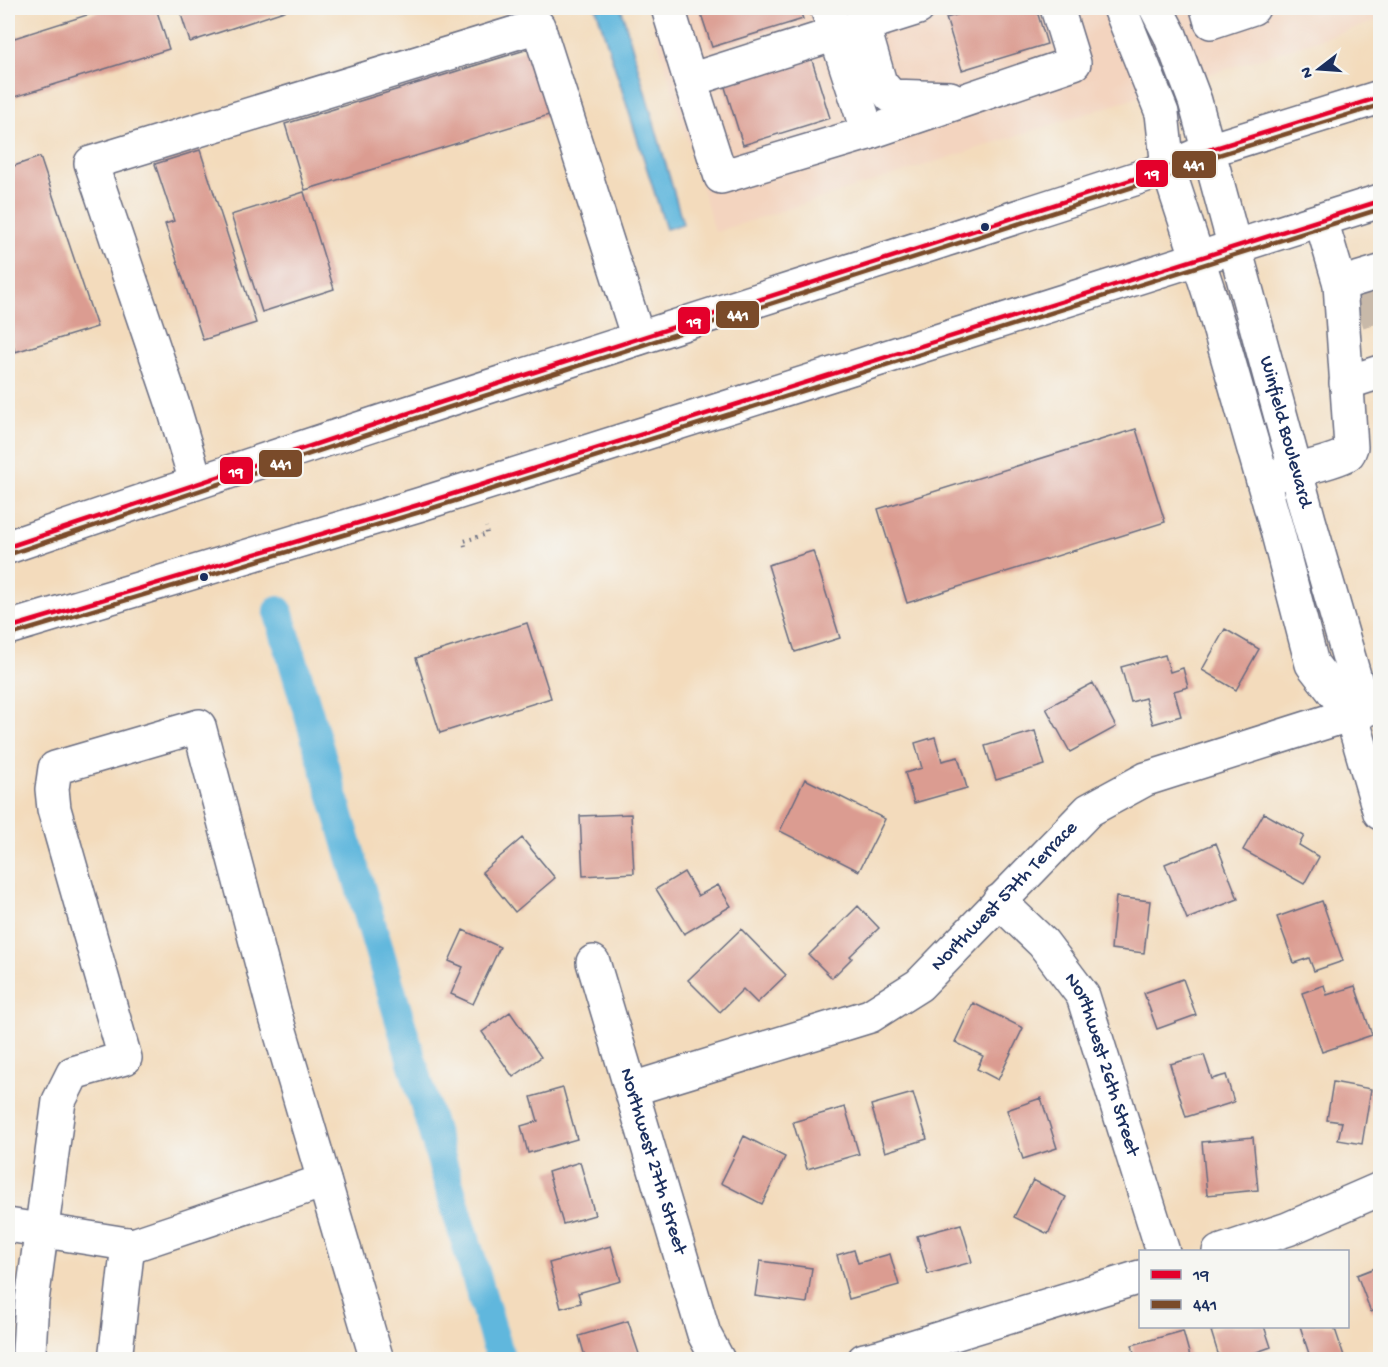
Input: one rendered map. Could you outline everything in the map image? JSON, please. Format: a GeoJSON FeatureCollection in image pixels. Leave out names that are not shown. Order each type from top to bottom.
{"type":"FeatureCollection","features":[{"type":"Feature","properties":{"kind":"street"},"geometry":{"type":"LineString","coordinates":[[668,8],[721,177],[868,133],[1074,63],[1057,8]]}},
{"type":"Feature","properties":{"kind":"street"},"geometry":{"type":"LineString","coordinates":[[690,80],[842,22],[918,8]]}},
{"type":"Feature","properties":{"kind":"street","name":"Winfield Boulevard"},"geometry":{"type":"LineString","coordinates":[[1120,8],[1162,113],[1168,168],[1198,258],[1262,478],[1312,664],[1366,709]]}},
{"type":"Feature","properties":{"kind":"street","name":"Winfield Boulevard"},"geometry":{"type":"LineString","coordinates":[[1156,8],[1170,35],[1187,79],[1209,150],[1296,470],[1358,689],[1366,709],[1380,813]]}},
{"type":"Feature","properties":{"kind":"street"},"geometry":{"type":"LineString","coordinates":[[1207,8],[1211,22],[1253,8]]}},
{"type":"Feature","properties":{"kind":"street"},"geometry":{"type":"LineString","coordinates":[[842,22],[880,83],[891,96],[971,98]]}},
{"type":"Feature","properties":{"kind":"street"},"geometry":{"type":"LineString","coordinates":[[842,22],[868,133]]}},
{"type":"Feature","properties":{"kind":"street"},"geometry":{"type":"LineString","coordinates":[[196,482],[169,394],[91,163],[538,26],[638,338]]}},
{"type":"Feature","properties":{"kind":"street"},"geometry":{"type":"LineString","coordinates":[[8,547],[196,482],[1168,168],[1209,150],[1380,96]]}},
{"type":"Feature","properties":{"kind":"street"},"geometry":{"type":"LineString","coordinates":[[8,628],[418,505],[1380,201]]}},
{"type":"Feature","properties":{"kind":"street"},"geometry":{"type":"LineString","coordinates":[[1262,478],[1346,455],[1351,447],[1346,383],[1368,282],[1321,219]]}},
{"type":"Feature","properties":{"kind":"street"},"geometry":{"type":"LineString","coordinates":[[1346,383],[1380,372]]}},
{"type":"Feature","properties":{"kind":"street","name":"Northwest 57th Terrace"},"geometry":{"type":"LineString","coordinates":[[632,1089],[870,1016],[919,985],[1089,810],[1146,778],[1366,709]]}},
{"type":"Feature","properties":{"kind":"street"},"geometry":{"type":"LineString","coordinates":[[30,1359],[33,1301],[59,1101],[73,1073],[125,1058],[54,809],[52,789],[55,768],[199,726],[275,1014],[377,1359]]}},
{"type":"Feature","properties":{"kind":"street","name":"Northwest 26th Street"},"geometry":{"type":"LineString","coordinates":[[999,901],[1043,943],[1083,996],[1163,1250]]}},
{"type":"Feature","properties":{"kind":"street","name":"Northwest 27th Street"},"geometry":{"type":"LineString","coordinates":[[593,962],[704,1334],[718,1359]]}},
{"type":"Feature","properties":{"kind":"street"},"geometry":{"type":"LineString","coordinates":[[8,1225],[134,1245],[324,1181]]}},
{"type":"Feature","properties":{"kind":"street"},"geometry":{"type":"LineString","coordinates":[[1222,1250],[1288,1229],[1380,1188]]}},
{"type":"Feature","properties":{"kind":"street"},"geometry":{"type":"LineString","coordinates":[[115,1359],[128,1244]]}},
{"type":"Feature","properties":{"kind":"street"},"geometry":{"type":"LineString","coordinates":[[864,1359],[882,1356],[1139,1277]]}},
{"type":"Feature","properties":{"kind":"path"},"geometry":{"type":"LineString","coordinates":[[465,546],[464,541],[487,534],[486,527]]}},
{"type":"Feature","properties":{"kind":"shaded area"},"geometry":{"type":"Polygon","coordinates":[[[648,8],[1380,8],[1380,20],[715,232],[648,8]]]}},
{"type":"Feature","properties":{"kind":"water"},"geometry":{"type":"Polygon","coordinates":[[[596,8],[621,8],[683,224],[666,229],[596,8]]]}},
{"type":"Feature","properties":{"kind":"building"},"geometry":{"type":"Polygon","coordinates":[[[105,8],[156,8],[169,49],[8,99],[8,40],[105,8]]]}},
{"type":"Feature","properties":{"kind":"building"},"geometry":{"type":"Polygon","coordinates":[[[179,8],[293,8],[190,42],[179,8]]]}},
{"type":"Feature","properties":{"kind":"building"},"geometry":{"type":"Polygon","coordinates":[[[699,8],[799,8],[803,19],[712,47],[699,8]]]}},
{"type":"Feature","properties":{"kind":"building"},"geometry":{"type":"Polygon","coordinates":[[[980,8],[1036,8],[1047,44],[962,70],[946,18],[980,8]]]}},
{"type":"Feature","properties":{"kind":"building"},"geometry":{"type":"Polygon","coordinates":[[[532,48],[552,114],[305,190],[285,124],[532,48]]]}},
{"type":"Feature","properties":{"kind":"building"},"geometry":{"type":"Polygon","coordinates":[[[811,57],[830,118],[743,145],[724,84],[811,57]]]}},
{"type":"Feature","properties":{"kind":"building"},"geometry":{"type":"Polygon","coordinates":[[[200,150],[256,323],[203,340],[165,224],[174,221],[155,164],[200,150]]]}},
{"type":"Feature","properties":{"kind":"building"},"geometry":{"type":"Polygon","coordinates":[[[40,157],[97,327],[15,352],[8,328],[8,168],[40,157]]]}},
{"type":"Feature","properties":{"kind":"building"},"geometry":{"type":"Polygon","coordinates":[[[304,192],[334,289],[262,312],[231,215],[304,192]]]}},
{"type":"Feature","properties":{"kind":"building"},"geometry":{"type":"Polygon","coordinates":[[[1136,429],[1165,522],[907,603],[878,509],[1136,429]]]}},
{"type":"Feature","properties":{"kind":"building"},"geometry":{"type":"Polygon","coordinates":[[[813,551],[840,638],[795,652],[768,565],[813,551]]]}},
{"type":"Feature","properties":{"kind":"building"},"geometry":{"type":"Polygon","coordinates":[[[527,623],[551,698],[440,733],[416,658],[527,623]]]}},
{"type":"Feature","properties":{"kind":"building"},"geometry":{"type":"Polygon","coordinates":[[[1225,629],[1259,649],[1236,690],[1202,670],[1225,629]]]}},
{"type":"Feature","properties":{"kind":"building"},"geometry":{"type":"Polygon","coordinates":[[[1165,655],[1170,672],[1183,668],[1188,687],[1174,691],[1181,716],[1153,724],[1145,698],[1131,702],[1121,667],[1165,655]]]}},
{"type":"Feature","properties":{"kind":"building"},"geometry":{"type":"Polygon","coordinates":[[[1093,683],[1116,727],[1070,752],[1046,708],[1093,683]]]}},
{"type":"Feature","properties":{"kind":"building"},"geometry":{"type":"Polygon","coordinates":[[[1035,731],[1045,765],[996,780],[985,746],[1035,731]]]}},
{"type":"Feature","properties":{"kind":"building"},"geometry":{"type":"Polygon","coordinates":[[[935,737],[942,761],[958,757],[967,788],[914,803],[905,773],[922,768],[915,743],[935,737]]]}},
{"type":"Feature","properties":{"kind":"building"},"geometry":{"type":"Polygon","coordinates":[[[805,779],[885,819],[859,871],[780,831],[805,779]]]}},
{"type":"Feature","properties":{"kind":"building"},"geometry":{"type":"Polygon","coordinates":[[[1264,813],[1304,836],[1299,845],[1319,857],[1304,884],[1243,850],[1264,813]]]}},
{"type":"Feature","properties":{"kind":"building"},"geometry":{"type":"Polygon","coordinates":[[[631,814],[634,873],[583,876],[580,816],[631,814]]]}},
{"type":"Feature","properties":{"kind":"building"},"geometry":{"type":"Polygon","coordinates":[[[522,838],[555,878],[515,912],[482,872],[522,838]]]}},
{"type":"Feature","properties":{"kind":"building"},"geometry":{"type":"Polygon","coordinates":[[[1216,843],[1238,899],[1187,919],[1165,864],[1216,843]]]}},
{"type":"Feature","properties":{"kind":"building"},"geometry":{"type":"Polygon","coordinates":[[[684,872],[698,896],[718,885],[731,906],[684,934],[656,889],[684,872]]]}},
{"type":"Feature","properties":{"kind":"building"},"geometry":{"type":"Polygon","coordinates":[[[1116,897],[1150,901],[1144,953],[1111,949],[1116,897]]]}},
{"type":"Feature","properties":{"kind":"building"},"geometry":{"type":"Polygon","coordinates":[[[1322,901],[1343,961],[1314,971],[1309,958],[1294,963],[1277,917],[1322,901]]]}},
{"type":"Feature","properties":{"kind":"building"},"geometry":{"type":"Polygon","coordinates":[[[858,906],[879,928],[850,956],[852,958],[832,978],[809,955],[858,906]]]}},
{"type":"Feature","properties":{"kind":"building"},"geometry":{"type":"Polygon","coordinates":[[[741,929],[786,975],[757,1003],[743,989],[720,1012],[688,980],[741,929]]]}},
{"type":"Feature","properties":{"kind":"building"},"geometry":{"type":"Polygon","coordinates":[[[463,930],[500,947],[473,1004],[451,994],[463,967],[449,961],[463,930]]]}},
{"type":"Feature","properties":{"kind":"building"},"geometry":{"type":"Polygon","coordinates":[[[1183,979],[1196,1015],[1157,1029],[1144,993],[1183,979]]]}},
{"type":"Feature","properties":{"kind":"building"},"geometry":{"type":"Polygon","coordinates":[[[1324,985],[1327,995],[1355,986],[1372,1035],[1322,1052],[1302,993],[1324,985]]]}},
{"type":"Feature","properties":{"kind":"building"},"geometry":{"type":"Polygon","coordinates":[[[973,1003],[1023,1028],[998,1080],[977,1069],[983,1056],[955,1042],[973,1003]]]}},
{"type":"Feature","properties":{"kind":"building"},"geometry":{"type":"Polygon","coordinates":[[[510,1012],[541,1057],[513,1077],[482,1032],[510,1012]]]}},
{"type":"Feature","properties":{"kind":"building"},"geometry":{"type":"Polygon","coordinates":[[[1204,1055],[1212,1079],[1226,1075],[1234,1102],[1186,1117],[1170,1064],[1204,1055]]]}},
{"type":"Feature","properties":{"kind":"building"},"geometry":{"type":"Polygon","coordinates":[[[1333,1082],[1371,1089],[1362,1144],[1338,1140],[1342,1122],[1327,1120],[1333,1082]]]}},
{"type":"Feature","properties":{"kind":"building"},"geometry":{"type":"Polygon","coordinates":[[[563,1088],[577,1139],[528,1153],[521,1126],[538,1121],[531,1097],[563,1088]]]}},
{"type":"Feature","properties":{"kind":"building"},"geometry":{"type":"Polygon","coordinates":[[[913,1093],[927,1139],[885,1152],[871,1105],[913,1093]]]}},
{"type":"Feature","properties":{"kind":"building"},"geometry":{"type":"Polygon","coordinates":[[[1041,1098],[1057,1148],[1023,1159],[1007,1110],[1041,1098]]]}},
{"type":"Feature","properties":{"kind":"building"},"geometry":{"type":"Polygon","coordinates":[[[845,1107],[859,1154],[807,1169],[793,1122],[845,1107]]]}},
{"type":"Feature","properties":{"kind":"building"},"geometry":{"type":"Polygon","coordinates":[[[744,1136],[785,1157],[762,1204],[721,1183],[744,1136]]]}},
{"type":"Feature","properties":{"kind":"building"},"geometry":{"type":"Polygon","coordinates":[[[1253,1137],[1258,1190],[1207,1195],[1202,1142],[1253,1137]]]}},
{"type":"Feature","properties":{"kind":"building"},"geometry":{"type":"Polygon","coordinates":[[[580,1162],[595,1215],[563,1224],[548,1172],[580,1162]]]}},
{"type":"Feature","properties":{"kind":"building"},"geometry":{"type":"Polygon","coordinates":[[[1033,1180],[1066,1197],[1048,1234],[1014,1217],[1033,1180]]]}},
{"type":"Feature","properties":{"kind":"building"},"geometry":{"type":"Polygon","coordinates":[[[961,1224],[972,1262],[928,1274],[917,1236],[961,1224]]]}},
{"type":"Feature","properties":{"kind":"building"},"geometry":{"type":"Polygon","coordinates":[[[611,1246],[621,1281],[578,1293],[581,1303],[561,1308],[549,1263],[611,1246]]]}},
{"type":"Feature","properties":{"kind":"building"},"geometry":{"type":"Polygon","coordinates":[[[854,1250],[858,1263],[890,1254],[899,1285],[849,1299],[837,1255],[854,1250]]]}},
{"type":"Feature","properties":{"kind":"building"},"geometry":{"type":"Polygon","coordinates":[[[760,1261],[812,1268],[807,1303],[755,1296],[760,1261]]]}},
{"type":"Feature","properties":{"kind":"building"},"geometry":{"type":"Polygon","coordinates":[[[1380,1266],[1380,1308],[1371,1312],[1357,1275],[1380,1266]]]}},
{"type":"Feature","properties":{"kind":"building"},"geometry":{"type":"Polygon","coordinates":[[[628,1321],[641,1360],[586,1360],[579,1336],[628,1321]]]}},
{"type":"Feature","properties":{"kind":"building"},"geometry":{"type":"Polygon","coordinates":[[[1219,1328],[1265,1328],[1271,1347],[1234,1360],[1220,1360],[1211,1331],[1219,1328]]]}},
{"type":"Feature","properties":{"kind":"building"},"geometry":{"type":"Polygon","coordinates":[[[1301,1328],[1335,1328],[1344,1356],[1334,1360],[1311,1360],[1301,1328]]]}},
{"type":"Feature","properties":{"kind":"building"},"geometry":{"type":"Polygon","coordinates":[[[1183,1331],[1191,1360],[1136,1360],[1132,1345],[1183,1331]]]}},
{"type":"Feature","properties":{"kind":"waterway"},"geometry":{"type":"LineString","coordinates":[[278,611],[501,1360]]}},
{"type":"Feature","properties":{"kind":"tunnel"},"geometry":{"type":"LineString","coordinates":[[1369,291],[1380,325]]}},
{"type":"Feature","properties":{"kind":"transit line","name":"19"},"geometry":{"type":"LineString","coordinates":[[8,547],[442,402],[1168,168],[1209,150],[1380,97]]}},
{"type":"Feature","properties":{"kind":"transit line","name":"441"},"geometry":{"type":"LineString","coordinates":[[10,554],[444,409],[1170,175],[1212,157],[1380,105]]}},
{"type":"Feature","properties":{"kind":"transit line","name":"19"},"geometry":{"type":"LineString","coordinates":[[8,628],[418,505],[1380,201]]}},
{"type":"Feature","properties":{"kind":"transit line","name":"441"},"geometry":{"type":"LineString","coordinates":[[10,635],[420,512],[1380,209]]}}]}
